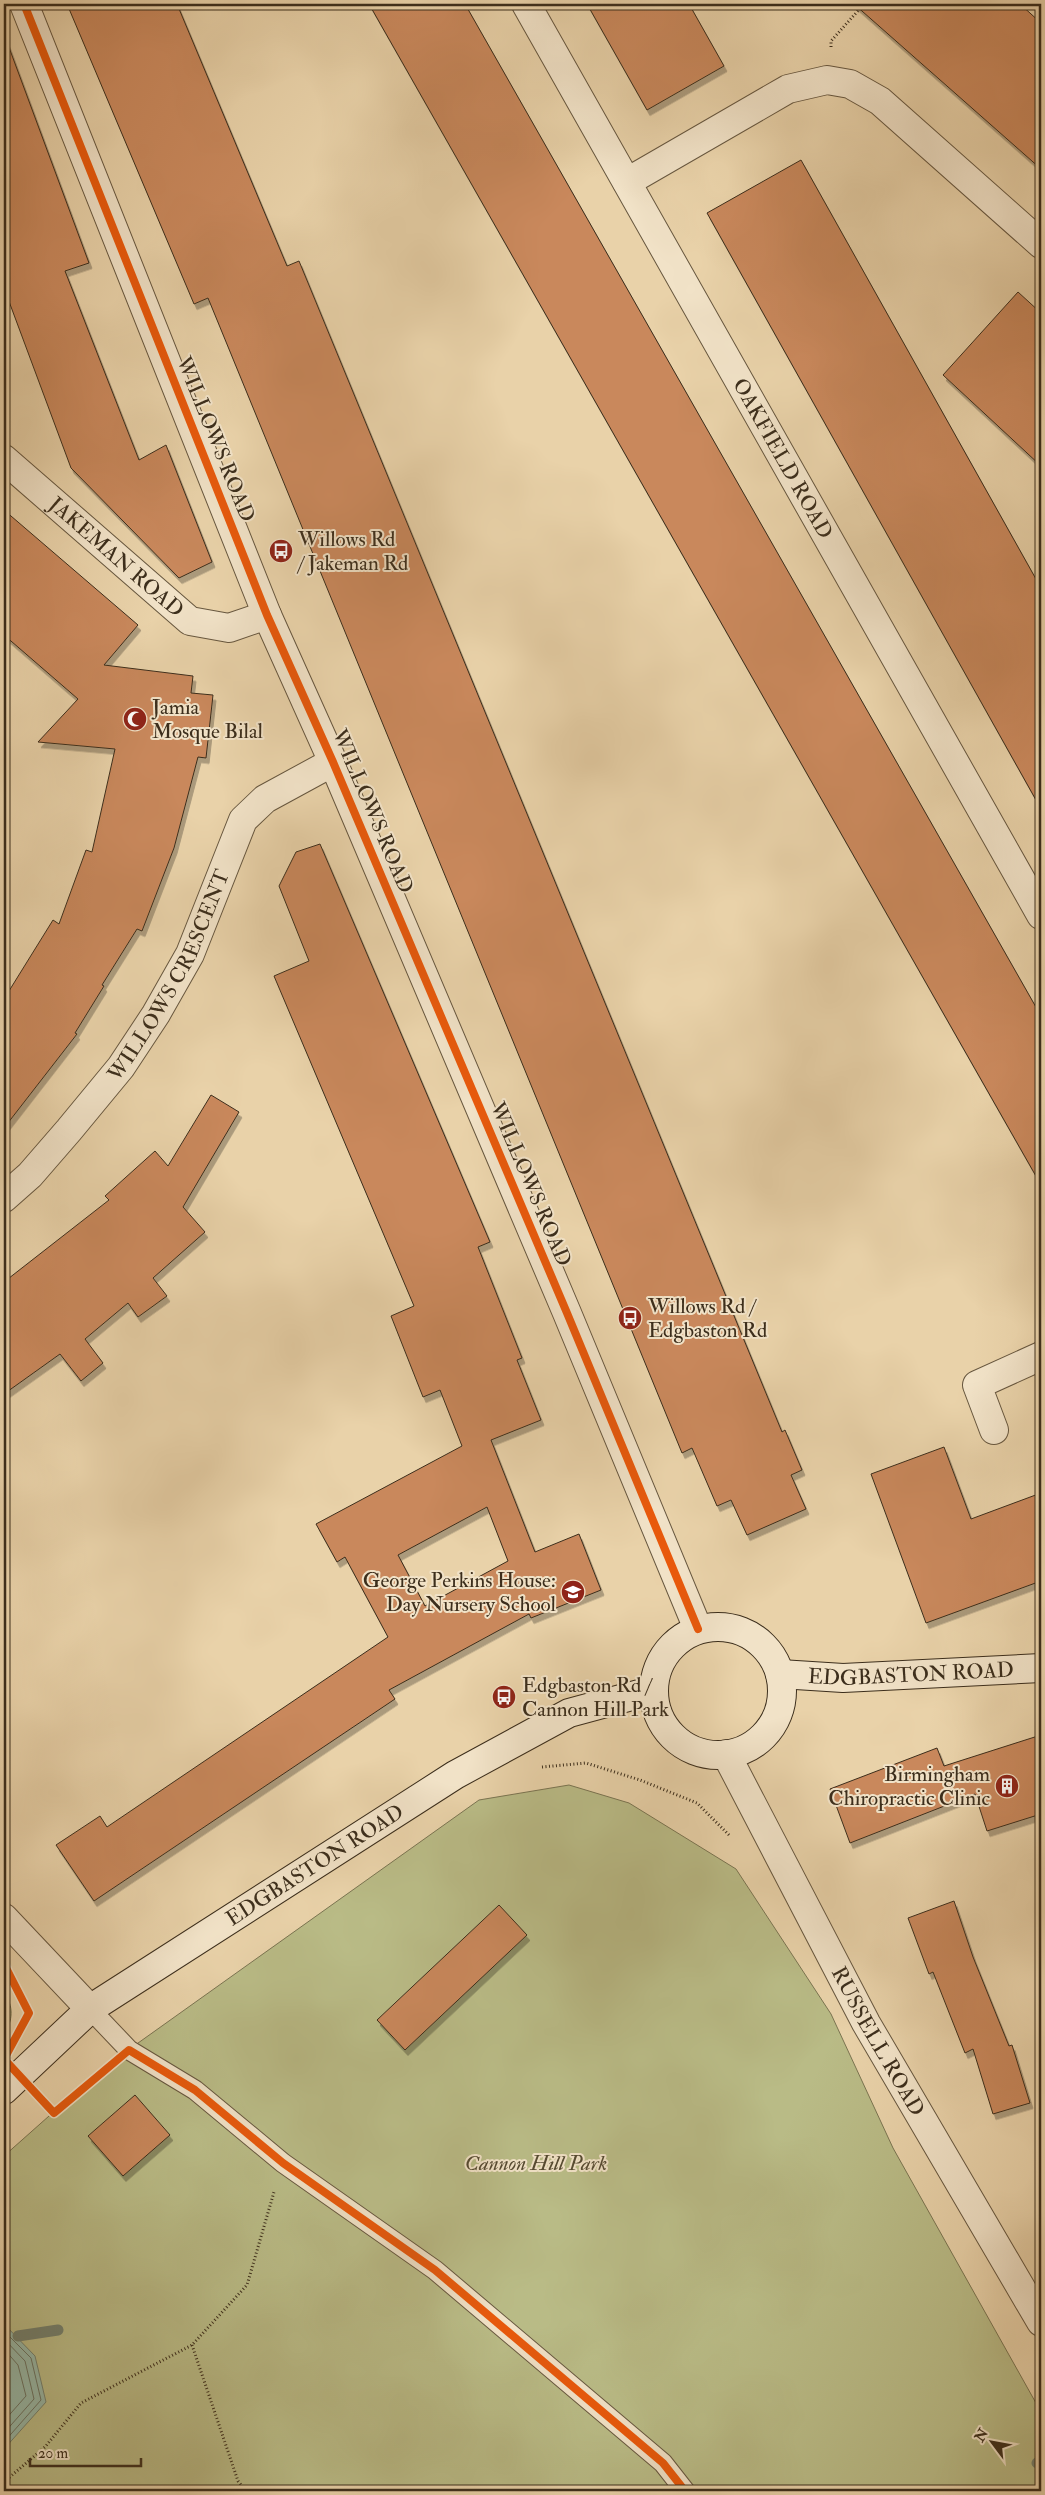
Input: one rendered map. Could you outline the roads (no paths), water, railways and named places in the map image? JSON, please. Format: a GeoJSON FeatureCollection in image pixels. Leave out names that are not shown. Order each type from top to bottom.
{"type":"FeatureCollection","features":[{"type":"Feature","properties":{"kind":"street","name":"WILLOWS ROAD"},"geometry":{"type":"LineString","coordinates":[[24,4],[267,615],[333,762],[567,1313],[698,1630]]}},
{"type":"Feature","properties":{"kind":"street","name":"OAKFIELD ROAD"},"geometry":{"type":"LineString","coordinates":[[526,4],[1041,915]]}},
{"type":"Feature","properties":{"kind":"street"},"geometry":{"type":"LineString","coordinates":[[627,182],[788,89],[827,80],[850,84],[880,101],[1041,244]]}},
{"type":"Feature","properties":{"kind":"street","name":"JAKEMAN ROAD"},"geometry":{"type":"LineString","coordinates":[[4,459],[190,621],[229,628],[267,615]]}},
{"type":"Feature","properties":{"kind":"street","name":"WILLOWS CRESCENT"},"geometry":{"type":"LineString","coordinates":[[4,1198],[30,1175],[75,1123],[121,1067],[156,1014],[190,954],[243,820],[265,800],[333,762]]}},
{"type":"Feature","properties":{"kind":"street"},"geometry":{"type":"LineString","coordinates":[[994,1430],[977,1385],[1041,1356]]}},
{"type":"Feature","properties":{"kind":"street"},"geometry":{"type":"LineString","coordinates":[[719,1626],[741,1630],[754,1637],[770,1653],[780,1674],[782,1698],[775,1720],[762,1738],[742,1750],[726,1754],[708,1754],[687,1747],[668,1731],[658,1712],[654,1690],[662,1659],[675,1642],[698,1630],[719,1626]]}},
{"type":"Feature","properties":{"kind":"street","name":"EDGBASTON ROAD"},"geometry":{"type":"LineString","coordinates":[[780,1674],[843,1678],[1041,1668]]}},
{"type":"Feature","properties":{"kind":"street","name":"EDGBASTON ROAD"},"geometry":{"type":"LineString","coordinates":[[4,2090],[90,2009],[454,1775],[569,1713],[654,1690]]}},
{"type":"Feature","properties":{"kind":"street","name":"RUSSELL ROAD"},"geometry":{"type":"LineString","coordinates":[[726,1754],[866,2023],[1041,2322]]}},
{"type":"Feature","properties":{"kind":"street"},"geometry":{"type":"LineString","coordinates":[[4,1918],[90,2009]]}},
{"type":"Feature","properties":{"kind":"lane"},"geometry":{"type":"LineString","coordinates":[[90,2009],[129,2050],[195,2090],[283,2163],[435,2270],[663,2463],[685,2491]]}},
{"type":"Feature","properties":{"kind":"water"},"geometry":{"type":"Polygon","coordinates":[[[4,2324],[35,2356],[46,2402],[4,2449],[4,2324]]]}},
{"type":"Feature","properties":{"kind":"waterway"},"geometry":{"type":"LineString","coordinates":[[18,2336],[58,2330]]}},
{"type":"Feature","properties":{"kind":"waterway"},"geometry":{"type":"LineString","coordinates":[[1037,2463],[1041,2464]]}},
{"type":"Feature","properties":{"kind":"place","name":"Willows Rd / Jakeman Rd"},"geometry":{"type":"Point","coordinates":[281,551]}},
{"type":"Feature","properties":{"kind":"place","name":"Jamia Mosque Bilal"},"geometry":{"type":"Point","coordinates":[135,719]}},
{"type":"Feature","properties":{"kind":"place","name":"Willows Rd / Edgbaston Rd"},"geometry":{"type":"Point","coordinates":[630,1318]}},
{"type":"Feature","properties":{"kind":"place","name":"George Perkins House: Day Nursery School"},"geometry":{"type":"Point","coordinates":[573,1592]}},
{"type":"Feature","properties":{"kind":"place","name":"Edgbaston Rd / Cannon Hill Park"},"geometry":{"type":"Point","coordinates":[504,1697]}},
{"type":"Feature","properties":{"kind":"place","name":"Birmingham Chiropractic Clinic"},"geometry":{"type":"Point","coordinates":[1007,1786]}},
{"type":"Feature","properties":{"kind":"park label","name":"Cannon Hill Park"},"geometry":{"type":"Point","coordinates":[536,2163]}}]}
